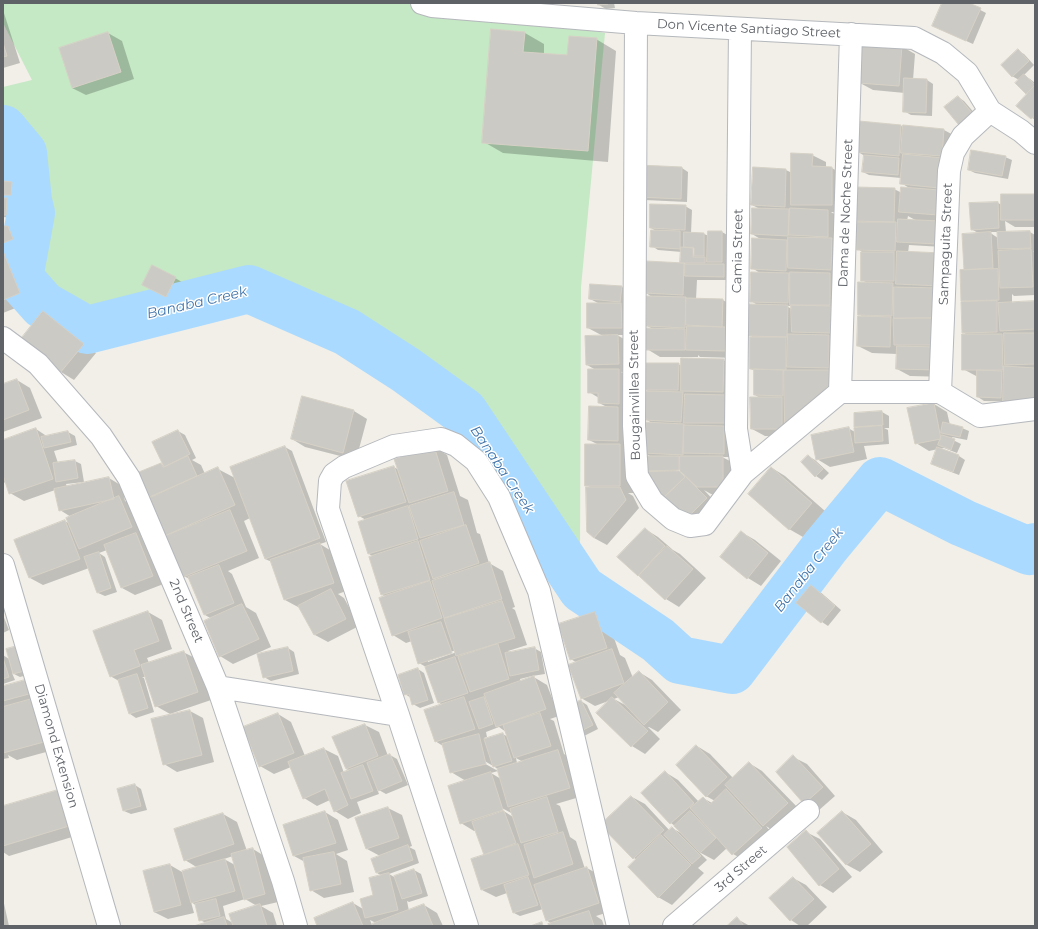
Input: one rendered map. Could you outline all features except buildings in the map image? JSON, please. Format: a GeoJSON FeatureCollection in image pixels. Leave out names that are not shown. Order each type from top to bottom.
{"type":"FeatureCollection","features":[{"type":"Feature","properties":{"kind":"street","name":"Don Vicente Santiago Street"},"geometry":{"type":"LineString","coordinates":[[422,3],[432,6],[636,23],[914,38],[943,53],[967,73],[990,111],[1021,131],[1035,143]]}},
{"type":"Feature","properties":{"kind":"street","name":"Bougainvillea Street"},"geometry":{"type":"LineString","coordinates":[[636,23],[634,426],[637,476],[652,501],[673,519],[690,526],[705,524],[743,473],[840,392]]}},
{"type":"Feature","properties":{"kind":"street","name":"Camia Street"},"geometry":{"type":"LineString","coordinates":[[740,28],[736,429],[743,473]]}},
{"type":"Feature","properties":{"kind":"street","name":"Dama de Noche Street"},"geometry":{"type":"LineString","coordinates":[[840,392],[851,34]]}},
{"type":"Feature","properties":{"kind":"street","name":"Sampaguita Street"},"geometry":{"type":"LineString","coordinates":[[940,392],[948,171],[953,153],[963,136],[990,111]]}},
{"type":"Feature","properties":{"kind":"street","name":"2nd Street"},"geometry":{"type":"LineString","coordinates":[[3,338],[38,364],[101,436],[129,478],[218,687],[283,881],[296,926]]}},
{"type":"Feature","properties":{"kind":"street"},"geometry":{"type":"LineString","coordinates":[[840,392],[940,392],[980,416],[1035,408]]}},
{"type":"Feature","properties":{"kind":"street"},"geometry":{"type":"LineString","coordinates":[[467,926],[398,715],[328,509],[330,481],[334,474],[344,467],[394,446],[441,439],[456,445],[476,461],[499,497],[539,591],[618,926]]}},
{"type":"Feature","properties":{"kind":"street","name":"Diamond Extension"},"geometry":{"type":"LineString","coordinates":[[3,565],[109,926]]}},
{"type":"Feature","properties":{"kind":"street"},"geometry":{"type":"LineString","coordinates":[[218,687],[398,715]]}},
{"type":"Feature","properties":{"kind":"street","name":"3rd Street"},"geometry":{"type":"LineString","coordinates":[[674,926],[808,811]]}},
{"type":"Feature","properties":{"kind":"green space"},"geometry":{"type":"Polygon","coordinates":[[[3,3],[450,3],[605,33],[581,287],[580,549],[504,432],[431,370],[378,337],[256,275],[166,295],[160,292],[95,318],[49,300],[31,282],[37,145],[8,110],[3,110],[3,87],[32,80],[3,23],[3,3]]]}},
{"type":"Feature","properties":{"kind":"waterway","name":"Banaba Creek"},"geometry":{"type":"LineString","coordinates":[[3,129],[23,153],[28,201],[31,213],[19,278],[43,305],[87,330],[249,289],[347,332],[406,370],[464,412],[582,589],[658,640],[680,660],[732,670],[826,546],[880,481],[963,523],[1029,551],[1035,547]]}}]}
